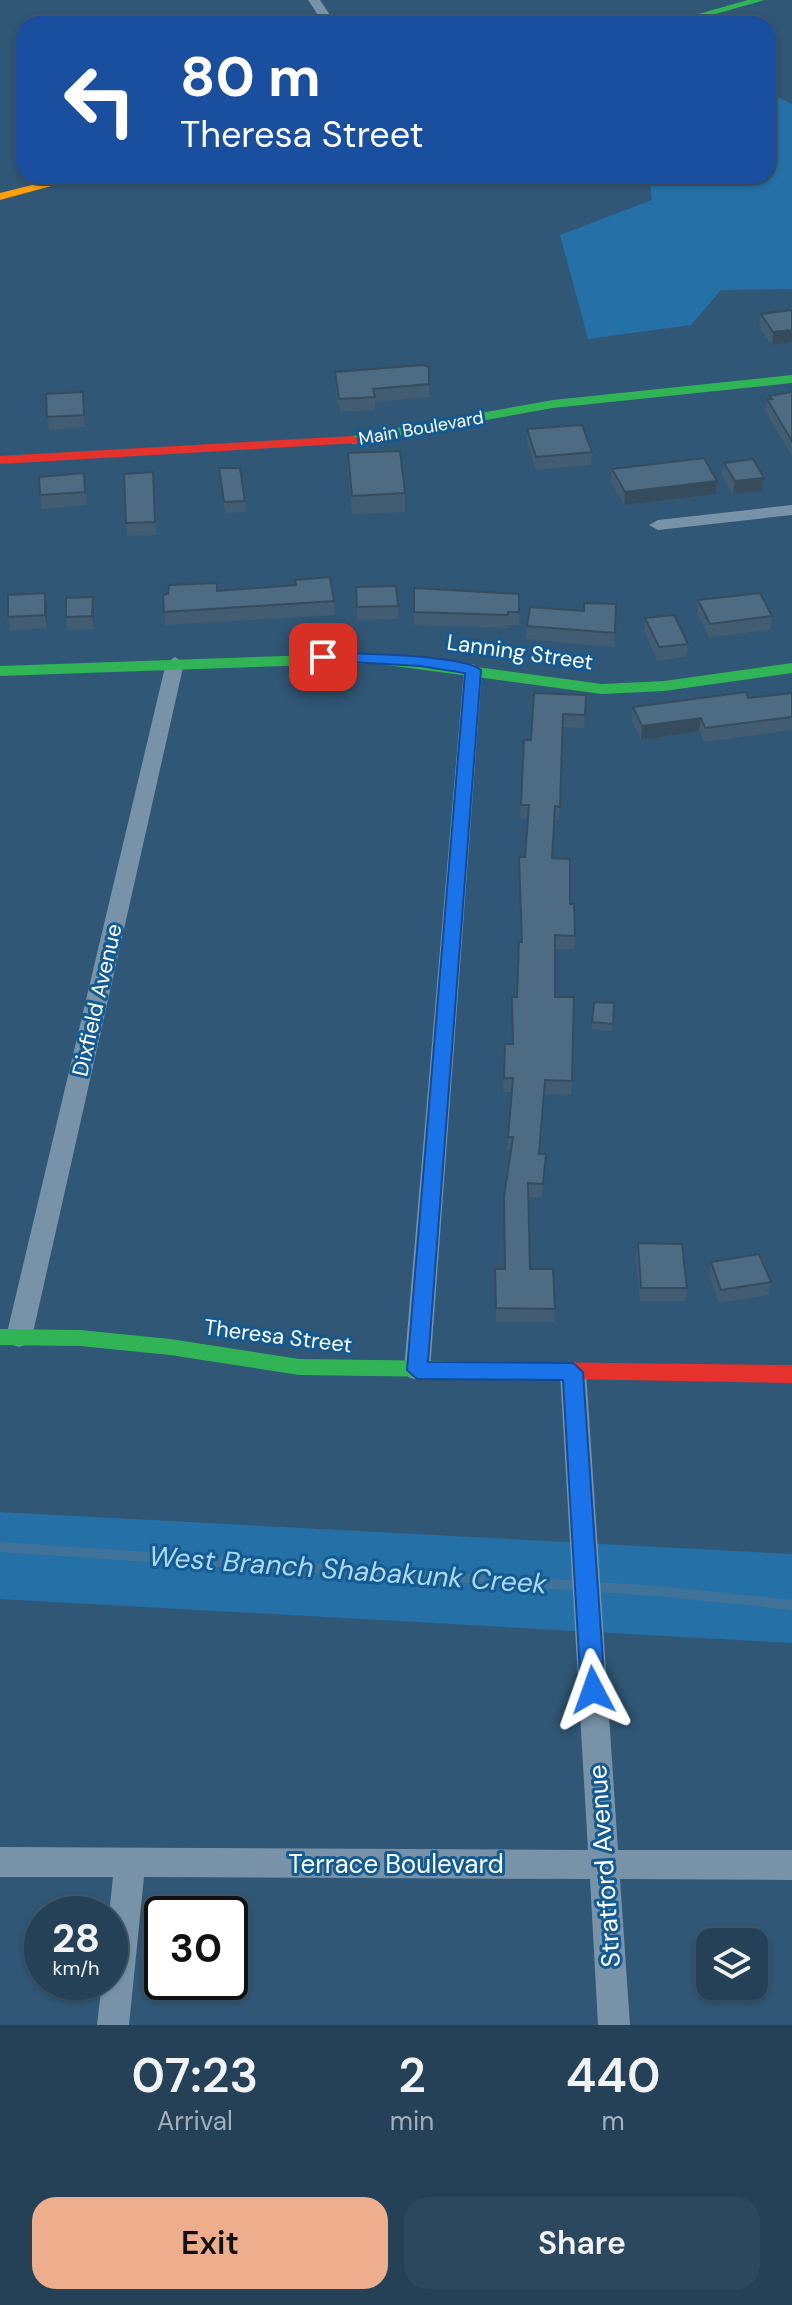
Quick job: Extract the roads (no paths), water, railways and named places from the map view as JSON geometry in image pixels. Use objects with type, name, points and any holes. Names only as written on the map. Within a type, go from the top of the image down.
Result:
[{"type":"street","points":[[699,16],[760,0]]},
{"type":"street","points":[[0,197],[51,184]]},
{"type":"street","name":"Main Boulevard","points":[[0,460],[372,439],[553,404],[792,379]]},
{"type":"street","points":[[658,525],[792,510]]},
{"type":"street","name":"Lanning Street","points":[[0,671],[372,658],[602,689],[664,686],[792,668]]},
{"type":"street","name":"Dixfield Avenue","points":[[9,1337],[175,663]]},
{"type":"street","points":[[417,1370],[473,670]]},
{"type":"street","name":"Theresa Street","points":[[9,1337],[80,1338],[170,1347],[299,1367],[792,1374]]},
{"type":"street","name":"Stratford Avenue","points":[[573,1372],[614,2025]]},
{"type":"street","name":"Terrace Boulevard","points":[[0,1862],[792,1865]]},
{"type":"street","points":[[113,2025],[130,1863]]},
{"type":"waterway","name":"West Branch Shabakunk Creek","points":[[0,1547],[657,1591],[792,1605]]}]
